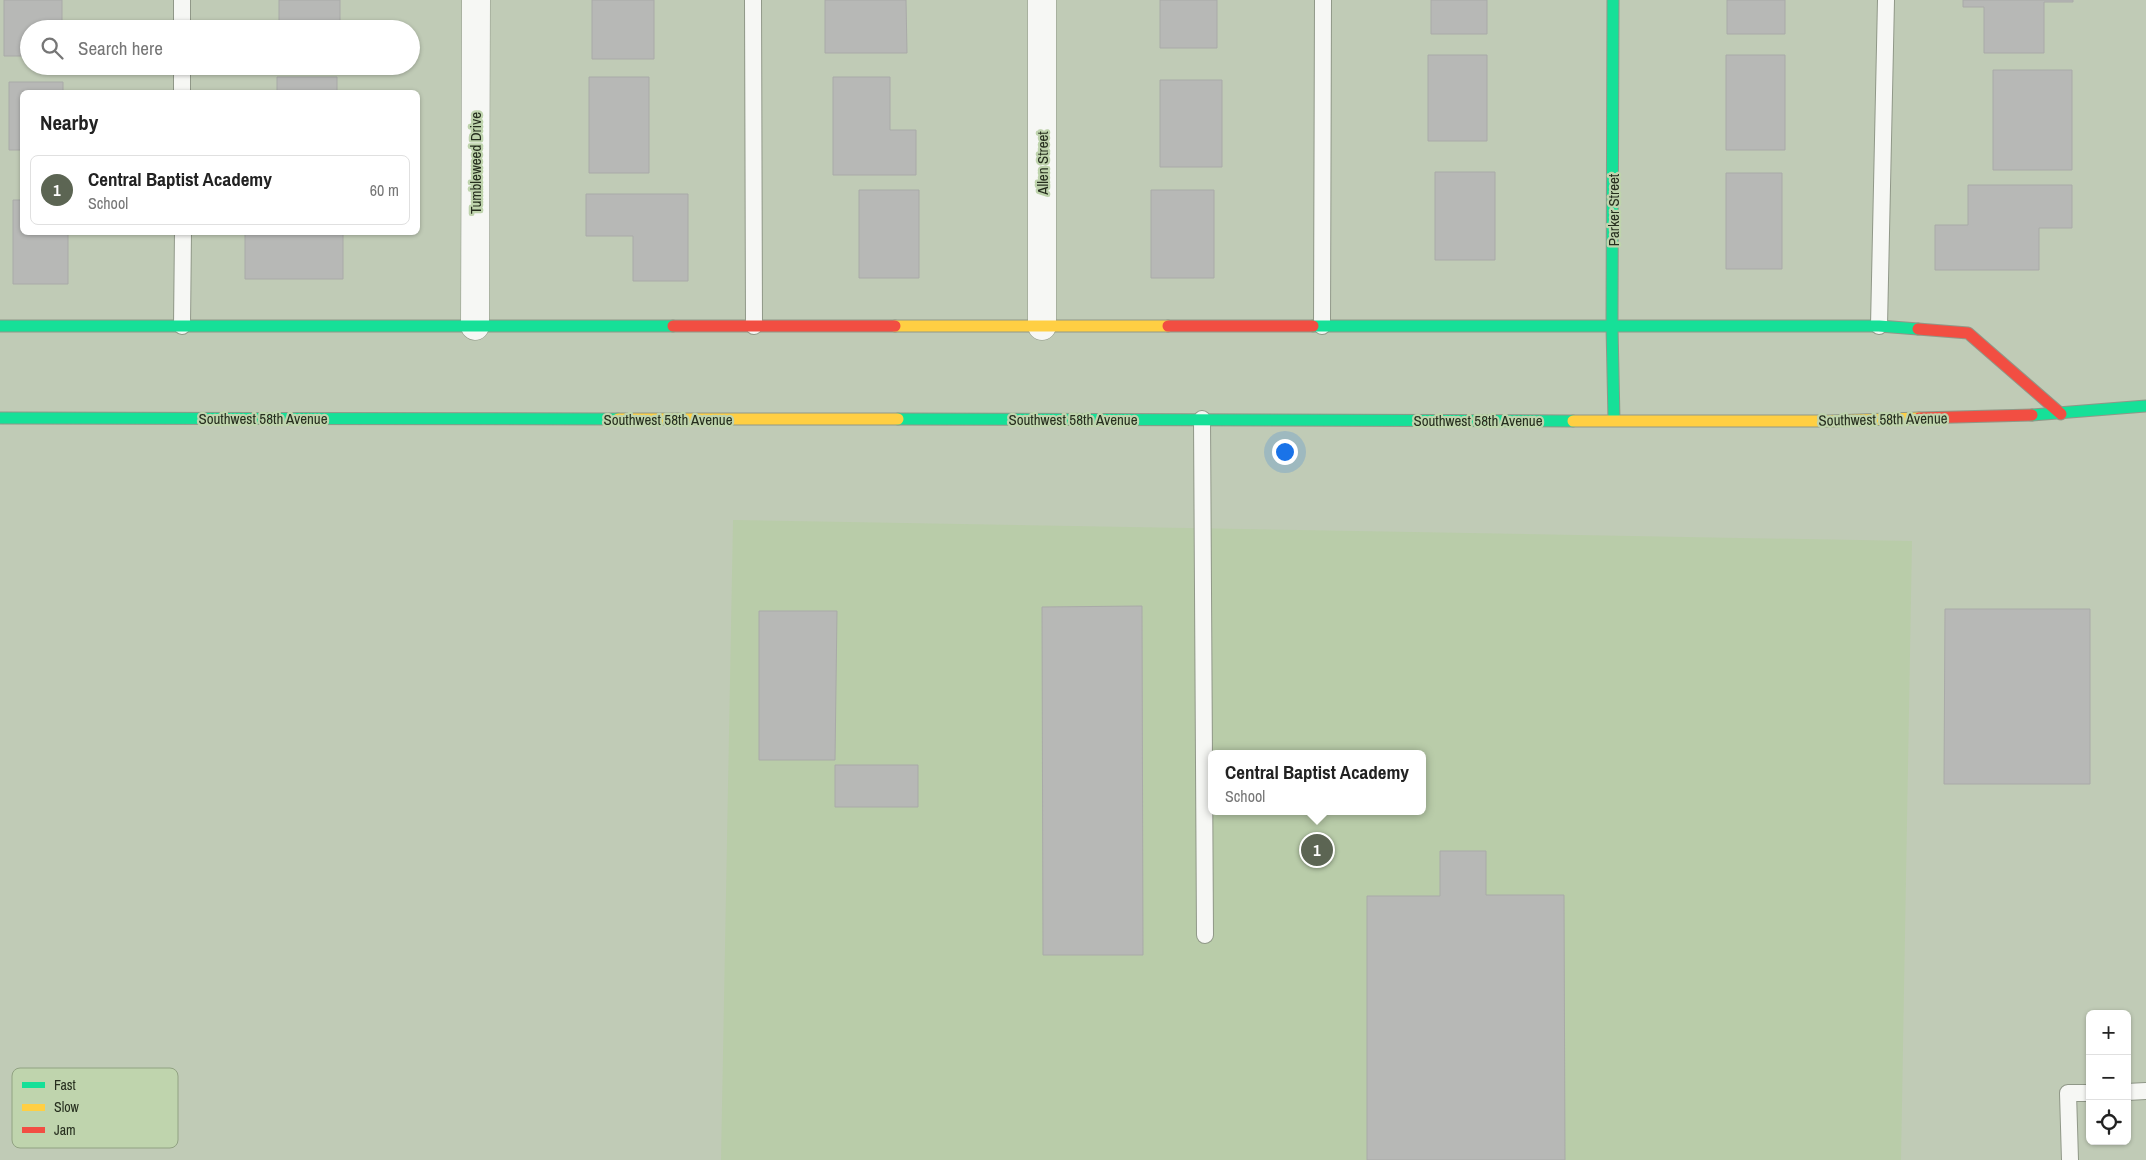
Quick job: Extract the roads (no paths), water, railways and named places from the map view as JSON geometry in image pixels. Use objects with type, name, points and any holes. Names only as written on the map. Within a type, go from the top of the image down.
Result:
[{"type":"main road","name":"Parker Street","points":[[1613,0],[1612,326],[1614,420]]},
{"type":"main road","points":[[0,326],[1879,326],[1968,333],[2060,414]]},
{"type":"main road","name":"Southwest 58th Avenue","points":[[0,418],[1830,421],[2060,414],[2146,406]]},
{"type":"street","name":"Tumbleweed Drive","points":[[475,326],[476,0]]},
{"type":"street","name":"Allen Street","points":[[1042,0],[1042,326]]},
{"type":"lane","points":[[182,0],[182,20]]},
{"type":"lane","points":[[753,0],[754,326]]},
{"type":"lane","points":[[1322,0],[1322,326]]},
{"type":"lane","points":[[1879,326],[1886,0]]},
{"type":"lane","points":[[182,75],[182,90]]},
{"type":"lane","points":[[182,326],[183,235]]},
{"type":"lane","points":[[1202,419],[1205,935]]},
{"type":"lane","points":[[2131,1092],[2146,1091]]},
{"type":"lane","points":[[2070,1160],[2068,1093],[2086,1093]]},
{"type":"place","name":"Central Baptist Academy","points":[[1317,850]]}]
